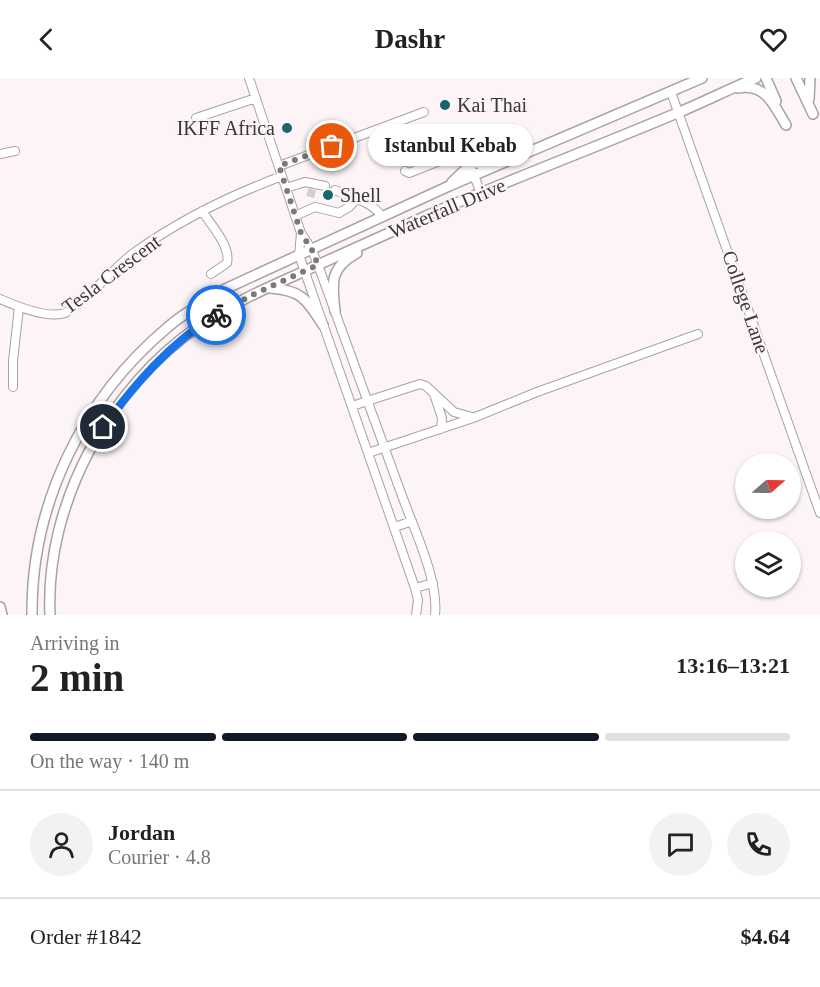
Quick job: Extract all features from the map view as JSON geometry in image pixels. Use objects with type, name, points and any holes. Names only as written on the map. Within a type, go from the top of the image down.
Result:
[{"type":"main road","name":"Waterfall Drive","points":[[32,615],[36,556],[50,496],[75,440],[114,381],[168,327],[194,307],[225,289],[449,186],[702,78]]},
{"type":"main road","name":"Waterfall Drive","points":[[50,615],[53,560],[59,528],[71,489],[103,427],[139,381],[183,339],[229,307],[267,288],[481,192],[679,112],[756,78]]},
{"type":"main road","points":[[723,91],[749,87],[764,92],[770,97],[786,125],[766,78]]},
{"type":"main road","points":[[796,78],[813,114],[809,98],[810,78]]},
{"type":"main road","points":[[449,186],[468,162],[486,165],[501,164]]},
{"type":"main road","points":[[335,312],[333,283],[337,269],[374,240]]},
{"type":"main road","points":[[267,288],[284,289],[299,294],[310,304],[323,326]]},
{"type":"main road","points":[[0,607],[2,615]]},
{"type":"street","points":[[249,78],[301,233],[318,265],[412,521],[433,583],[435,615]]},
{"type":"street","name":"College Lane","points":[[671,92],[820,513]]},
{"type":"street","points":[[196,118],[256,98]]},
{"type":"street","points":[[279,166],[424,112]]},
{"type":"street","points":[[0,154],[15,151]]},
{"type":"street","points":[[405,171],[409,173],[456,156],[463,156],[481,192]]},
{"type":"street","name":"Tesla Crescent","points":[[0,299],[19,307],[54,315],[65,313],[135,252],[202,211],[245,190],[282,176]]},
{"type":"street","points":[[286,188],[305,183],[325,186]]},
{"type":"street","points":[[335,190],[378,210],[382,217]]},
{"type":"street","points":[[295,216],[309,205],[339,213],[357,199]]},
{"type":"street","points":[[202,211],[224,245],[228,258],[227,263],[211,274]]},
{"type":"street","points":[[301,233],[299,255],[415,588],[418,600],[416,615]]},
{"type":"street","points":[[13,387],[13,361],[19,307]]},
{"type":"street","points":[[368,453],[473,418],[537,392],[698,334]]},
{"type":"street","points":[[341,373],[356,368]]},
{"type":"street","points":[[352,406],[420,384],[454,412],[473,418]]},
{"type":"street","points":[[433,393],[442,418],[441,429]]},
{"type":"street","points":[[395,527],[412,521]]},
{"type":"street","points":[[415,588],[433,583]]},
{"type":"tunnel","points":[[310,197],[313,187]]},
{"type":"way so far","points":[[216,315],[252,295],[318,265],[301,233],[279,166],[332,146]]},
{"type":"place","name":"Kai Thai","points":[[445,105]]},
{"type":"place","name":"IKFF Africa","points":[[287,128]]},
{"type":"place","name":"Istanbul Kebab","points":[[332,146]]},
{"type":"place","name":"Shell","points":[[328,195]]},
{"type":"route","points":[[103,427],[157,362],[197,327],[216,315]]}]
